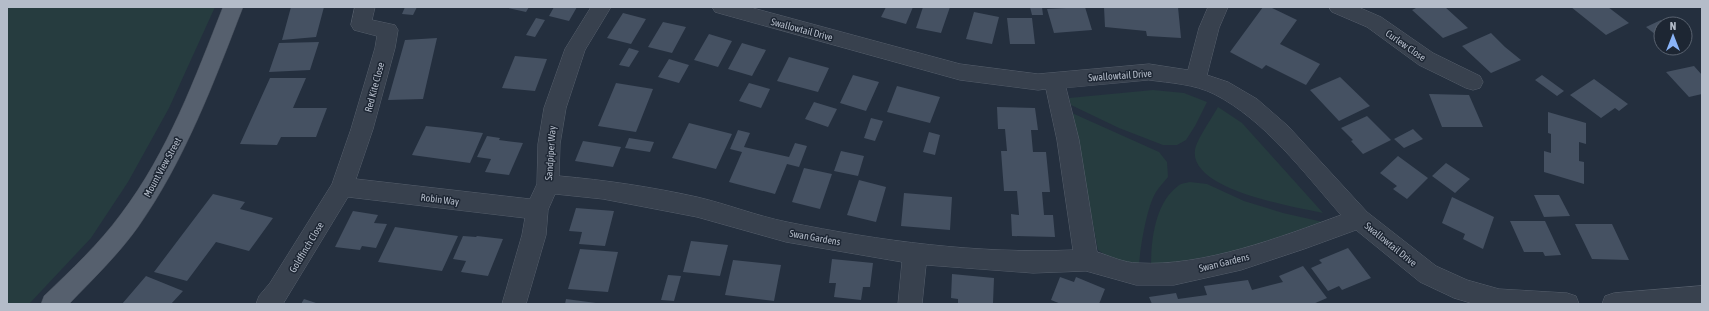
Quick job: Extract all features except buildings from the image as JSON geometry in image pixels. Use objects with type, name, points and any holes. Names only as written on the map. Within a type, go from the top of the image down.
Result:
[{"type":"main road","name":"Mount View Street","points":[[53,304],[111,243],[139,208],[160,174],[192,109],[233,7]]},
{"type":"street","name":"Red Kite Close","points":[[342,187],[362,129],[385,48],[388,30],[361,25],[365,7]]},
{"type":"street","name":"Sandpiper Way","points":[[514,304],[534,235],[537,210],[548,184],[549,144],[555,108],[575,50],[601,7]]},
{"type":"street","name":"Swallowtail Drive","points":[[722,7],[960,72],[1038,82],[1149,72],[1196,79],[1221,88],[1250,105],[1280,132],[1359,219],[1428,274],[1463,290],[1499,300],[1567,304]]},
{"type":"street","points":[[1196,79],[1209,28],[1218,7]]},
{"type":"street","name":"Curlew Close","points":[[1339,7],[1374,22],[1426,59],[1473,82]]},
{"type":"street","points":[[1054,80],[1068,140],[1086,260]]},
{"type":"street","name":"Swan Gardens","points":[[548,184],[602,189],[697,207],[786,232],[915,254],[1033,262],[1086,260],[1136,274],[1174,274],[1241,259],[1304,239],[1359,219]]},
{"type":"street","name":"Robin Way","points":[[342,187],[537,210]]},
{"type":"street","name":"Goldfinch Close","points":[[268,304],[279,292],[342,187]]},
{"type":"street","points":[[910,304],[915,254]]},
{"type":"street","points":[[1614,304],[1702,297]]},
{"type":"green space","points":[[7,7],[215,7],[169,108],[128,182],[91,238],[29,304],[7,304]]},
{"type":"green space","points":[[1153,90],[1184,93],[1207,102],[1186,140],[1177,145],[1163,145],[1119,128],[1071,105],[1069,98]]},
{"type":"green space","points":[[1218,107],[1242,123],[1323,213],[1269,201],[1246,194],[1225,186],[1209,176],[1198,164],[1195,150],[1201,135]]},
{"type":"green space","points":[[1072,113],[1159,152],[1167,162],[1168,177],[1156,192],[1147,217],[1142,238],[1139,266],[1116,262],[1098,250]]},
{"type":"green space","points":[[1190,182],[1207,184],[1244,201],[1283,213],[1323,222],[1238,251],[1151,267],[1153,234],[1159,212],[1170,193],[1179,185]]}]
